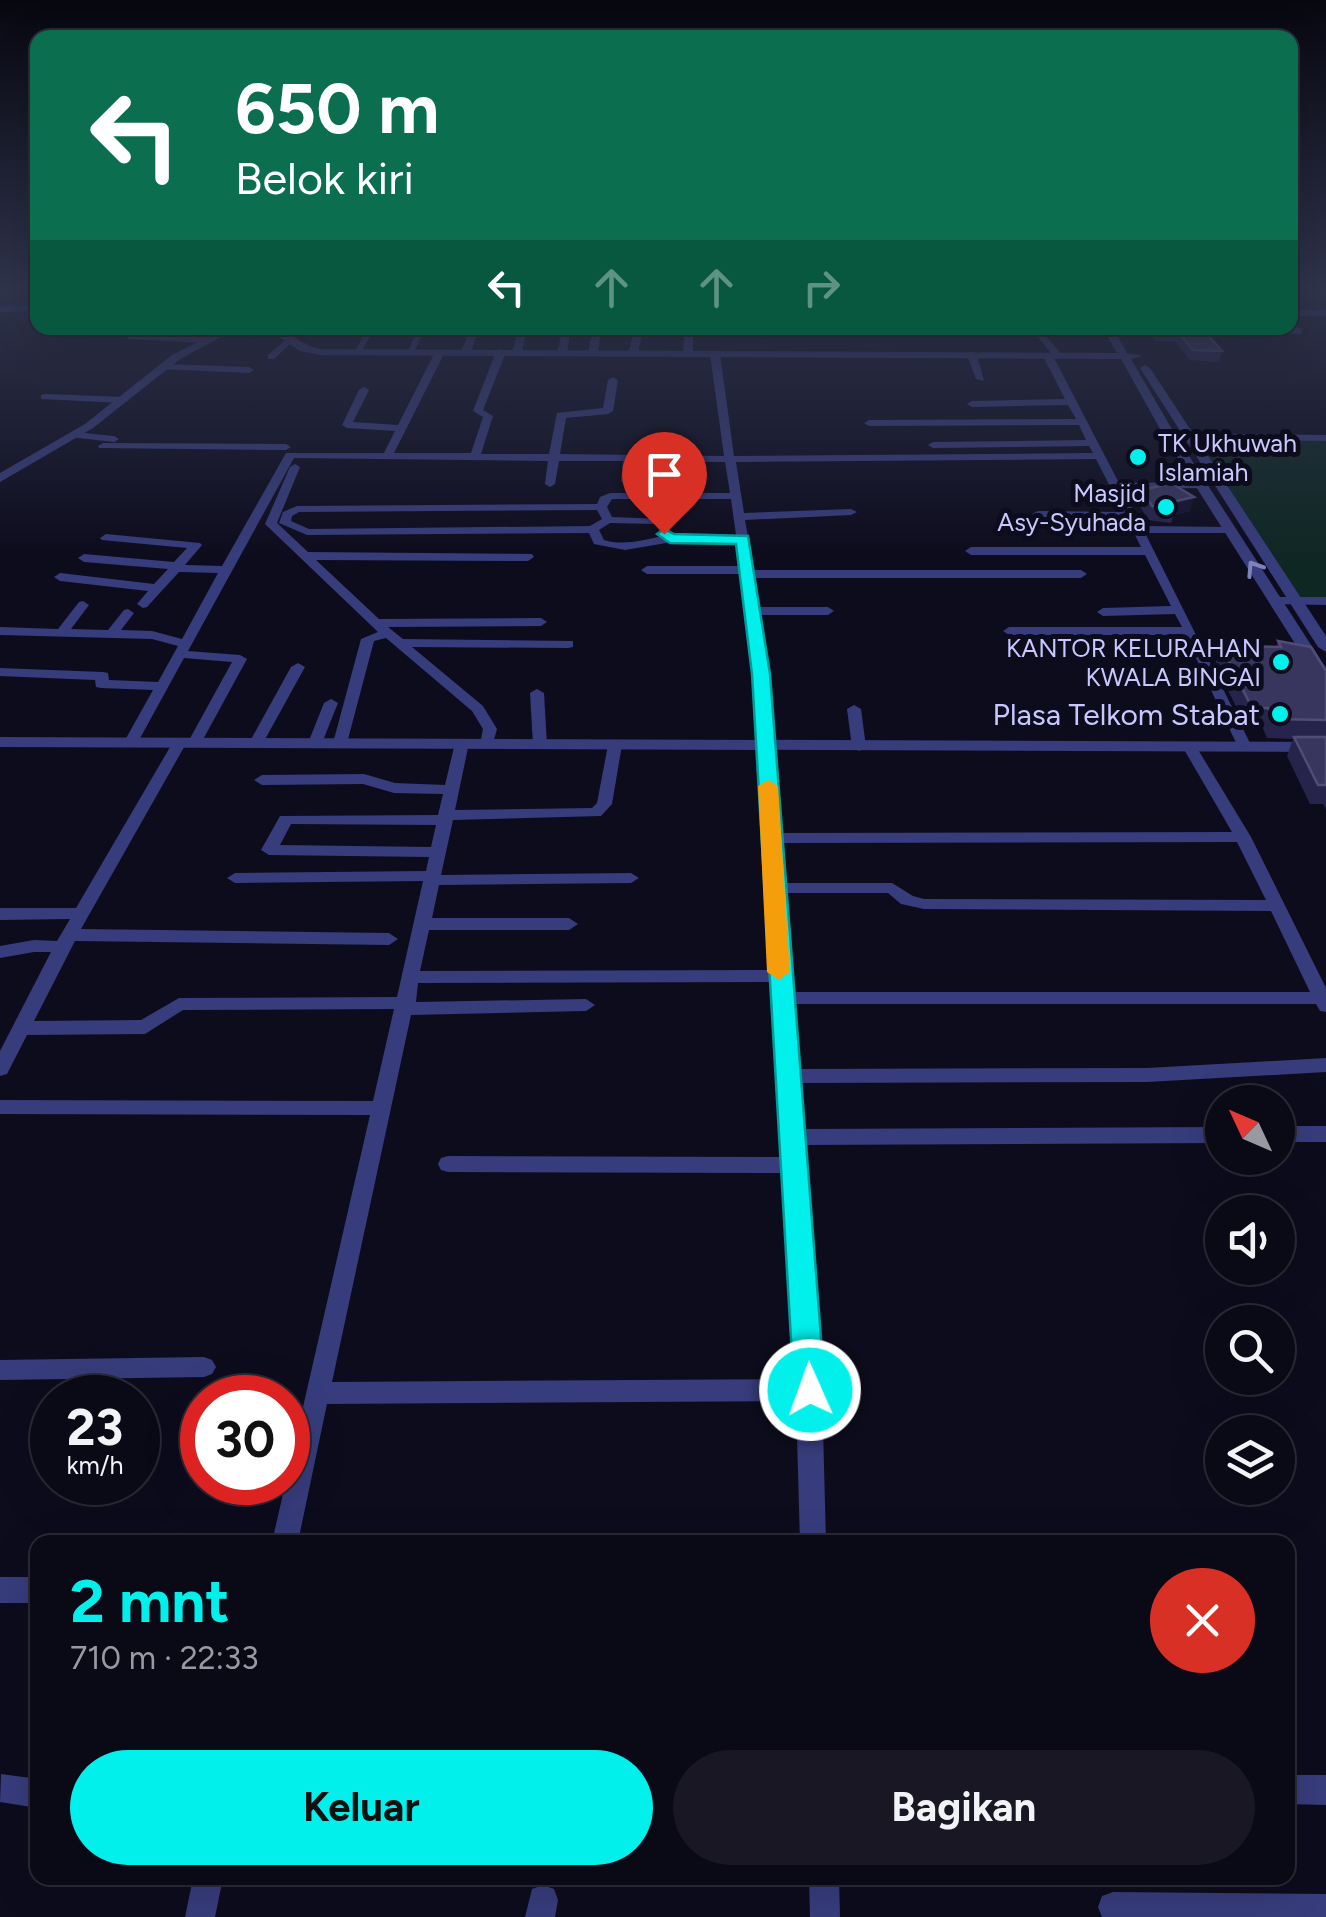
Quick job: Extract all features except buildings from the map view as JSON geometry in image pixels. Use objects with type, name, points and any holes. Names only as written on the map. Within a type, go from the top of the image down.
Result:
[{"type":"street","points":[[0,478],[74,435],[150,378]]},
{"type":"street","points":[[388,454],[426,378]]},
{"type":"street","points":[[475,456],[488,416],[478,411],[491,378]]},
{"type":"street","points":[[718,378],[726,459],[749,572],[766,747],[810,1390],[813,1535]]},
{"type":"street","points":[[1062,378],[1245,747]]},
{"type":"street","points":[[1142,378],[1170,436],[1326,680]]},
{"type":"street","points":[[1146,378],[1326,647]]},
{"type":"street","points":[[550,484],[562,413],[609,410],[614,380]]},
{"type":"street","points":[[364,390],[347,425],[400,428]]},
{"type":"street","points":[[44,398],[124,400]]},
{"type":"street","points":[[972,404],[1071,402]]},
{"type":"street","points":[[869,423],[1081,422]]},
{"type":"street","points":[[74,435],[109,443],[475,456],[726,459],[1096,450]]},
{"type":"street","points":[[1170,436],[1326,438]]},
{"type":"street","points":[[109,443],[240,437]]},
{"type":"street","points":[[349,454],[353,437]]},
{"type":"street","points":[[843,446],[1096,450]]},
{"type":"street","points":[[295,452],[270,520],[384,633],[487,719],[488,744]]},
{"type":"street","points":[[131,742],[288,456],[295,452]]},
{"type":"street","points":[[626,481],[629,458]]},
{"type":"street","points":[[1115,486],[1202,486]]},
{"type":"street","points":[[608,520],[601,507],[604,498],[610,496],[735,496]]},
{"type":"street","points":[[601,507],[297,510],[288,514],[285,523],[307,532],[592,529],[608,520],[659,521],[670,538]]},
{"type":"street","points":[[740,517],[851,512]]},
{"type":"street","points":[[1038,514],[1130,516]]},
{"type":"street","points":[[592,529],[598,542],[606,546],[645,546],[670,538],[743,540]]},
{"type":"street","points":[[1138,530],[1230,530]]},
{"type":"street","points":[[106,538],[196,545],[144,604]]},
{"type":"street","points":[[971,551],[1149,551]]},
{"type":"street","points":[[303,556],[528,557]]},
{"type":"street","points":[[84,558],[227,570]]},
{"type":"street","points":[[647,570],[1080,574]]},
{"type":"street","points":[[60,577],[158,588]]},
{"type":"street","points":[[1276,601],[1326,601]]},
{"type":"street","points":[[61,633],[83,605]]},
{"type":"street","points":[[1103,612],[1179,610]]},
{"type":"street","points":[[752,611],[828,611]]},
{"type":"street","points":[[112,634],[128,613]]},
{"type":"street","points":[[4,631],[23,614]]},
{"type":"street","points":[[340,744],[368,640],[384,633],[541,622]]},
{"type":"street","points":[[0,1067],[66,941],[240,659],[182,649],[152,635],[4,631]]},
{"type":"street","points":[[1009,631],[1190,631]]},
{"type":"street","points":[[384,633],[568,644]]},
{"type":"street","points":[[256,743],[298,666]]},
{"type":"street","points":[[0,672],[102,676],[101,684],[161,686]]},
{"type":"street","points":[[538,693],[540,745]]},
{"type":"street","points":[[316,743],[331,703]]},
{"type":"street","points":[[854,709],[860,747]]},
{"type":"street","points":[[0,742],[1326,748]]},
{"type":"street","points":[[287,1535],[382,1108],[423,976],[439,879],[439,852],[462,744]]},
{"type":"street","points":[[439,852],[269,850],[286,819],[596,814],[604,804],[615,745]]},
{"type":"street","points":[[781,998],[1324,1002],[1243,837],[1188,746]]},
{"type":"street","points":[[262,780],[364,779],[394,788],[452,790]]},
{"type":"street","points":[[771,838],[1243,837]]},
{"type":"street","points":[[235,878],[631,878]]},
{"type":"street","points":[[774,888],[892,888],[907,900],[924,904],[1277,906]]},
{"type":"street","points":[[0,914],[82,914]]},
{"type":"street","points":[[432,924],[569,924]]},
{"type":"street","points":[[0,952],[66,941],[388,939]]},
{"type":"street","points":[[423,976],[779,976]]},
{"type":"street","points":[[19,1028],[145,1026],[179,1004],[586,1005]]},
{"type":"street","points":[[789,1076],[1147,1074],[1326,1065]]},
{"type":"street","points":[[0,1107],[382,1108]]},
{"type":"street","points":[[1295,1134],[1326,1134]]},
{"type":"street","points":[[792,1138],[1205,1135]]},
{"type":"street","points":[[448,1164],[795,1165]]},
{"type":"street","points":[[0,1370],[204,1367]]},
{"type":"street","points":[[321,1393],[810,1390]]},
{"type":"street","points":[[0,1590],[30,1590]]},
{"type":"street","points":[[1,1788],[30,1793]]},
{"type":"street","points":[[1295,1790],[1326,1790]]},
{"type":"street","points":[[200,1917],[207,1885]]},
{"type":"street","points":[[824,1885],[825,1917]]},
{"type":"street","points":[[1113,1907],[1326,1909]]},
{"type":"green space","points":[[1189,438],[1326,440],[1326,600],[1296,599]]},
{"type":"slow traffic","points":[[768,786],[779,972]]},
{"type":"place","name":"TK Ukhuwah Islamiah","points":[[1138,457]]},
{"type":"place","name":"Masjid Asy-Syuhada","points":[[1166,507]]},
{"type":"place","name":"KANTOR KELURAHAN KWALA BINGAI","points":[[1281,662]]},
{"type":"place","name":"Plasa Telkom Stabat","points":[[1280,714]]},
{"type":"route","points":[[664,534],[670,538],[743,540],[761,674],[810,1390]]}]
